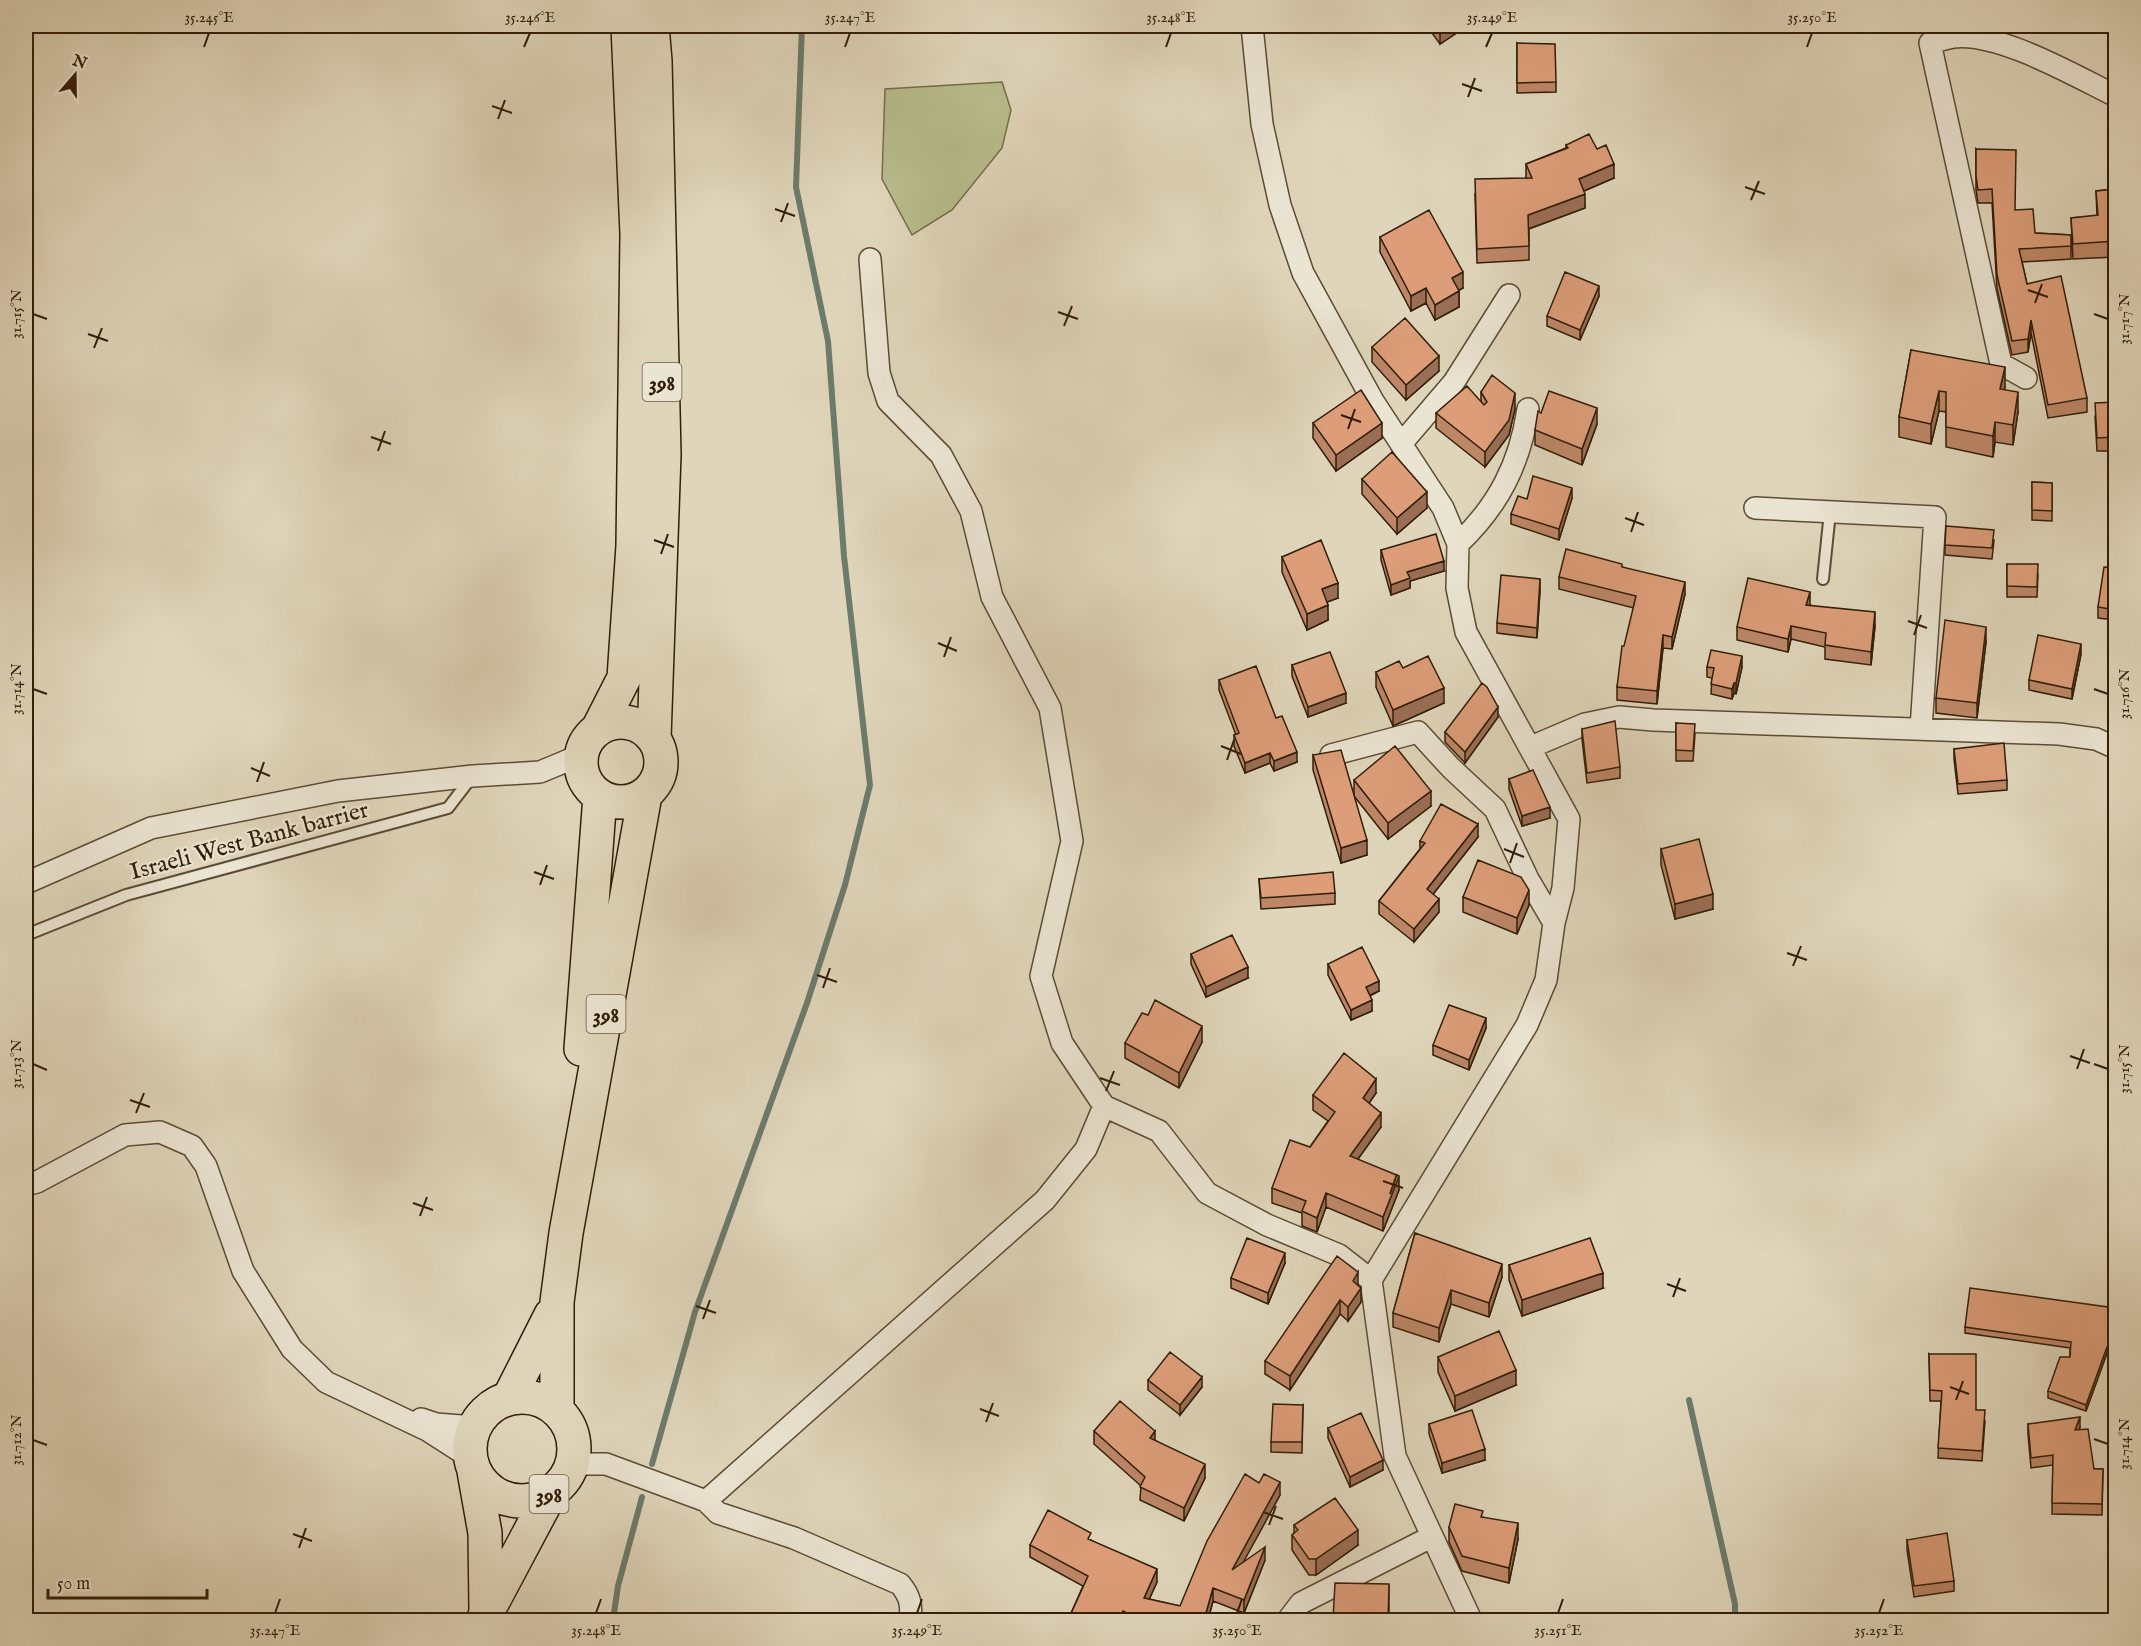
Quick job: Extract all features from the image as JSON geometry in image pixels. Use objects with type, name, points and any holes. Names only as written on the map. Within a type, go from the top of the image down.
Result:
[{"type":"main road","name":"398","points":[[589,742],[624,678],[633,546],[649,453],[628,26]]},
{"type":"main road","name":"398","points":[[472,1452],[484,1486],[498,1496],[516,1502],[533,1501],[550,1494],[561,1485],[572,1464],[573,1438],[567,1422],[557,1410],[557,1302],[566,1233],[645,795],[656,783],[661,769],[661,753],[654,738],[649,453],[655,62],[652,26]]},
{"type":"main road","points":[[645,795],[630,801],[614,801],[600,796],[588,785],[582,770],[589,742],[612,722],[628,722],[643,728],[654,738]]},
{"type":"main road","name":"398","points":[[566,1233],[600,796]]},
{"type":"main road","name":"398","points":[[485,1616],[484,1533],[472,1452],[488,1409],[509,1398],[538,1345],[557,1302]]},
{"type":"main road","points":[[509,1398],[526,1396],[542,1401],[557,1410]]},
{"type":"main road","name":"398","points":[[485,1616],[550,1494]]},
{"type":"street","points":[[1252,26],[1262,124],[1280,205],[1303,273],[1373,402],[1443,508],[1458,544],[1457,588],[1466,632],[1569,819],[1563,888],[1554,923],[1546,980],[1527,1025],[1371,1280],[1395,1456],[1471,1620]]},
{"type":"street","points":[[2026,378],[2001,364],[1930,43],[1954,36],[1987,40],[2041,59],[2115,96]]},
{"type":"street","points":[[870,259],[879,373],[888,401],[941,455],[971,511],[993,597],[1050,708],[1072,841],[1041,976],[1062,1043],[1104,1106],[1159,1131],[1207,1193],[1267,1225],[1339,1255],[1371,1280]]},
{"type":"street","points":[[1401,444],[1454,382],[1509,295]]},
{"type":"street","points":[[1458,544],[1479,524],[1513,472],[1525,432],[1528,409]]},
{"type":"street","points":[[1755,508],[1935,517],[1921,729]]},
{"type":"street","points":[[1531,747],[1585,724],[1619,717],[2080,735],[2115,748]]},
{"type":"street","points":[[1331,755],[1418,732],[1451,768],[1494,809],[1528,879],[1554,923]]},
{"type":"street","points":[[26,883],[150,828],[338,791],[473,776],[540,772],[589,742]]},
{"type":"street","points":[[706,1501],[1045,1200],[1086,1149],[1104,1106]]},
{"type":"street","points":[[26,1185],[37,1182],[125,1135],[160,1132],[192,1146],[206,1166],[243,1271],[292,1349],[326,1382],[472,1452]]},
{"type":"street","points":[[292,1349],[343,1383],[382,1404],[436,1424],[472,1452]]},
{"type":"street","points":[[572,1464],[606,1464],[706,1501],[718,1513],[794,1538],[900,1584],[908,1594],[912,1608],[910,1620]]},
{"type":"street","points":[[1288,1620],[1301,1603],[1431,1537]]},
{"type":"lane","points":[[1823,579],[1830,512]]},
{"type":"lane","name":"Israeli West Bank barrier","points":[[26,935],[126,894],[448,808],[473,776]]},
{"type":"green space","points":[[1002,82],[1011,110],[1002,148],[952,210],[912,235],[882,179],[885,89]]},
{"type":"building","points":[[1434,26],[1452,26],[1440,34]]},
{"type":"building","points":[[1517,43],[1555,44],[1556,82],[1517,83]]},
{"type":"building","points":[[1589,134],[1597,149],[1606,145],[1614,164],[1579,179],[1585,194],[1528,215],[1529,246],[1477,249],[1475,179],[1532,178],[1526,164],[1568,148],[1566,145]]},
{"type":"building","points":[[1976,149],[2016,150],[2015,210],[2033,209],[2035,233],[2071,235],[2071,246],[2019,249],[2027,284],[2061,276],[2087,398],[2048,405],[2031,320],[2028,339],[2012,341],[1997,275],[1992,189],[1978,190]]},
{"type":"building","points":[[2115,189],[2115,241],[2073,244],[2071,218],[2098,215],[2096,191]]},
{"type":"building","points":[[1429,210],[1463,272],[1452,278],[1459,291],[1435,305],[1426,288],[1411,296],[1380,237]]},
{"type":"building","points":[[1565,272],[1599,286],[1580,330],[1547,316]]},
{"type":"building","points":[[1405,318],[1439,356],[1406,385],[1372,347]]},
{"type":"building","points":[[1911,350],[2005,367],[2000,389],[2018,392],[2013,425],[1995,422],[1993,436],[1946,427],[1946,392],[1939,391],[1931,424],[1899,417]]},
{"type":"building","points":[[1492,375],[1515,393],[1509,420],[1485,452],[1436,413],[1467,386],[1484,405],[1487,402],[1481,392]]},
{"type":"building","points":[[1361,390],[1382,423],[1336,455],[1313,423]]},
{"type":"building","points":[[1549,391],[1597,408],[1582,449],[1535,430],[1538,411],[1541,413]]},
{"type":"building","points":[[2115,402],[2115,437],[2097,438],[2095,403]]},
{"type":"building","points":[[1392,452],[1427,492],[1397,518],[1362,479]]},
{"type":"building","points":[[1533,476],[1572,488],[1559,529],[1511,514],[1518,496],[1527,499]]},
{"type":"building","points":[[2032,482],[2052,483],[2052,511],[2032,510]]},
{"type":"building","points":[[1946,526],[1994,530],[1992,548],[1945,545]]},
{"type":"building","points":[[1436,534],[1444,561],[1407,572],[1410,578],[1391,585],[1381,550]]},
{"type":"building","points":[[1321,540],[1338,583],[1322,589],[1328,605],[1307,614],[1282,557]]},
{"type":"building","points":[[1566,549],[1622,564],[1622,567],[1685,582],[1672,637],[1663,635],[1657,691],[1617,687],[1622,646],[1624,646],[1636,596],[1559,577]]},
{"type":"building","points":[[2007,564],[2038,564],[2037,587],[2007,586]]},
{"type":"building","points":[[2104,567],[2115,568],[2115,610],[2098,607]]},
{"type":"building","points":[[1501,575],[1540,579],[1537,628],[1497,623]]},
{"type":"building","points":[[1748,578],[1810,592],[1806,605],[1875,612],[1871,652],[1825,645],[1826,633],[1791,626],[1788,639],[1737,627]]},
{"type":"building","points":[[1945,620],[1986,627],[1977,703],[1936,698]]},
{"type":"building","points":[[2038,635],[2081,644],[2072,689],[2029,680]]},
{"type":"building","points":[[1711,650],[1742,656],[1736,683],[1732,689],[1711,684],[1714,668],[1707,667]]},
{"type":"building","points":[[1330,652],[1346,693],[1308,707],[1292,665]]},
{"type":"building","points":[[1428,656],[1444,688],[1393,710],[1376,672],[1399,661],[1403,668]]},
{"type":"building","points":[[1256,666],[1276,718],[1282,716],[1297,752],[1274,761],[1270,753],[1245,763],[1234,735],[1239,733],[1219,680]]},
{"type":"building","points":[[1482,683],[1487,687],[1498,707],[1465,752],[1445,732]]},
{"type":"building","points":[[1615,721],[1620,767],[1587,773],[1582,729]]},
{"type":"building","points":[[1676,723],[1695,724],[1693,751],[1676,750]]},
{"type":"building","points":[[2004,743],[2007,780],[1958,784],[1954,749]]},
{"type":"building","points":[[1395,746],[1431,791],[1388,823],[1354,780]]},
{"type":"building","points":[[1341,750],[1367,840],[1341,848],[1313,755]]},
{"type":"building","points":[[1533,770],[1550,807],[1522,816],[1509,779]]},
{"type":"building","points":[[1441,804],[1478,824],[1427,889],[1439,899],[1414,929],[1379,901],[1425,843],[1420,841]]},
{"type":"building","points":[[1699,839],[1713,894],[1675,904],[1661,849]]},
{"type":"building","points":[[1478,860],[1521,877],[1529,890],[1517,918],[1463,897]]},
{"type":"building","points":[[1333,872],[1335,893],[1261,898],[1259,879]]},
{"type":"building","points":[[1232,935],[1248,967],[1206,987],[1191,954]]},
{"type":"building","points":[[1362,947],[1379,981],[1366,987],[1372,1000],[1351,1010],[1328,964]]},
{"type":"building","points":[[1155,1000],[1202,1026],[1179,1073],[1125,1043],[1142,1013],[1148,1015]]},
{"type":"building","points":[[1449,1005],[1486,1018],[1469,1060],[1433,1045]]},
{"type":"building","points":[[1344,1053],[1376,1079],[1363,1098],[1381,1113],[1350,1156],[1399,1176],[1383,1217],[1326,1193],[1317,1218],[1302,1211],[1306,1201],[1272,1188],[1290,1140],[1310,1147],[1335,1112],[1313,1095]]},
{"type":"building","points":[[1415,1233],[1502,1264],[1489,1303],[1451,1290],[1439,1328],[1393,1313]]},
{"type":"building","points":[[1247,1238],[1285,1253],[1268,1293],[1231,1278]]},
{"type":"building","points":[[1590,1238],[1603,1273],[1522,1300],[1509,1265]]},
{"type":"building","points":[[1337,1256],[1358,1272],[1353,1281],[1361,1288],[1348,1307],[1340,1300],[1290,1376],[1265,1361]]},
{"type":"building","points":[[1970,1288],[2115,1308],[2111,1347],[2107,1347],[2086,1405],[2048,1391],[2060,1357],[2070,1357],[2071,1342],[1965,1327]]},
{"type":"building","points":[[1499,1331],[1516,1370],[1455,1396],[1438,1357]]},
{"type":"building","points":[[1170,1352],[1202,1377],[1180,1405],[1148,1380]]},
{"type":"building","points":[[1929,1354],[1976,1354],[1976,1410],[1985,1410],[1982,1451],[1938,1448],[1942,1391],[1930,1390]]},
{"type":"building","points":[[1120,1401],[1155,1431],[1150,1438],[1205,1464],[1184,1508],[1140,1487],[1145,1477],[1094,1431]]},
{"type":"building","points":[[1273,1404],[1303,1405],[1302,1442],[1271,1442]]},
{"type":"building","points":[[1472,1410],[1485,1449],[1442,1463],[1429,1424]]},
{"type":"building","points":[[1361,1413],[1383,1460],[1350,1477],[1328,1428]]},
{"type":"building","points":[[2080,1417],[2075,1430],[2088,1429],[2094,1469],[2103,1469],[2102,1504],[2052,1503],[2053,1455],[2031,1458],[2028,1424]]},
{"type":"building","points":[[1245,1474],[1259,1483],[1264,1474],[1280,1482],[1232,1570],[1265,1547],[1244,1600],[1213,1588],[1204,1620],[1141,1620],[1123,1611],[1118,1620],[1068,1620],[1088,1576],[1030,1545],[1048,1510],[1091,1533],[1088,1539],[1157,1569],[1144,1598],[1180,1606],[1207,1541]]},
{"type":"building","points":[[1335,1498],[1358,1530],[1316,1559],[1309,1559],[1292,1535],[1298,1530],[1294,1525]]},
{"type":"building","points":[[1455,1504],[1483,1511],[1481,1517],[1518,1523],[1509,1568],[1462,1556],[1449,1527]]},
{"type":"building","points":[[1947,1533],[1954,1581],[1914,1586],[1907,1540]]},
{"type":"building","points":[[1335,1583],[1389,1584],[1388,1620],[1333,1620]]},
{"type":"waterway","points":[[652,1464],[695,1312],[807,1003],[845,885],[870,785],[844,556],[828,341],[796,187],[802,26]]},
{"type":"waterway","points":[[1689,1400],[1735,1604],[1735,1620]]},
{"type":"waterway","points":[[613,1620],[618,1586],[642,1497]]}]
